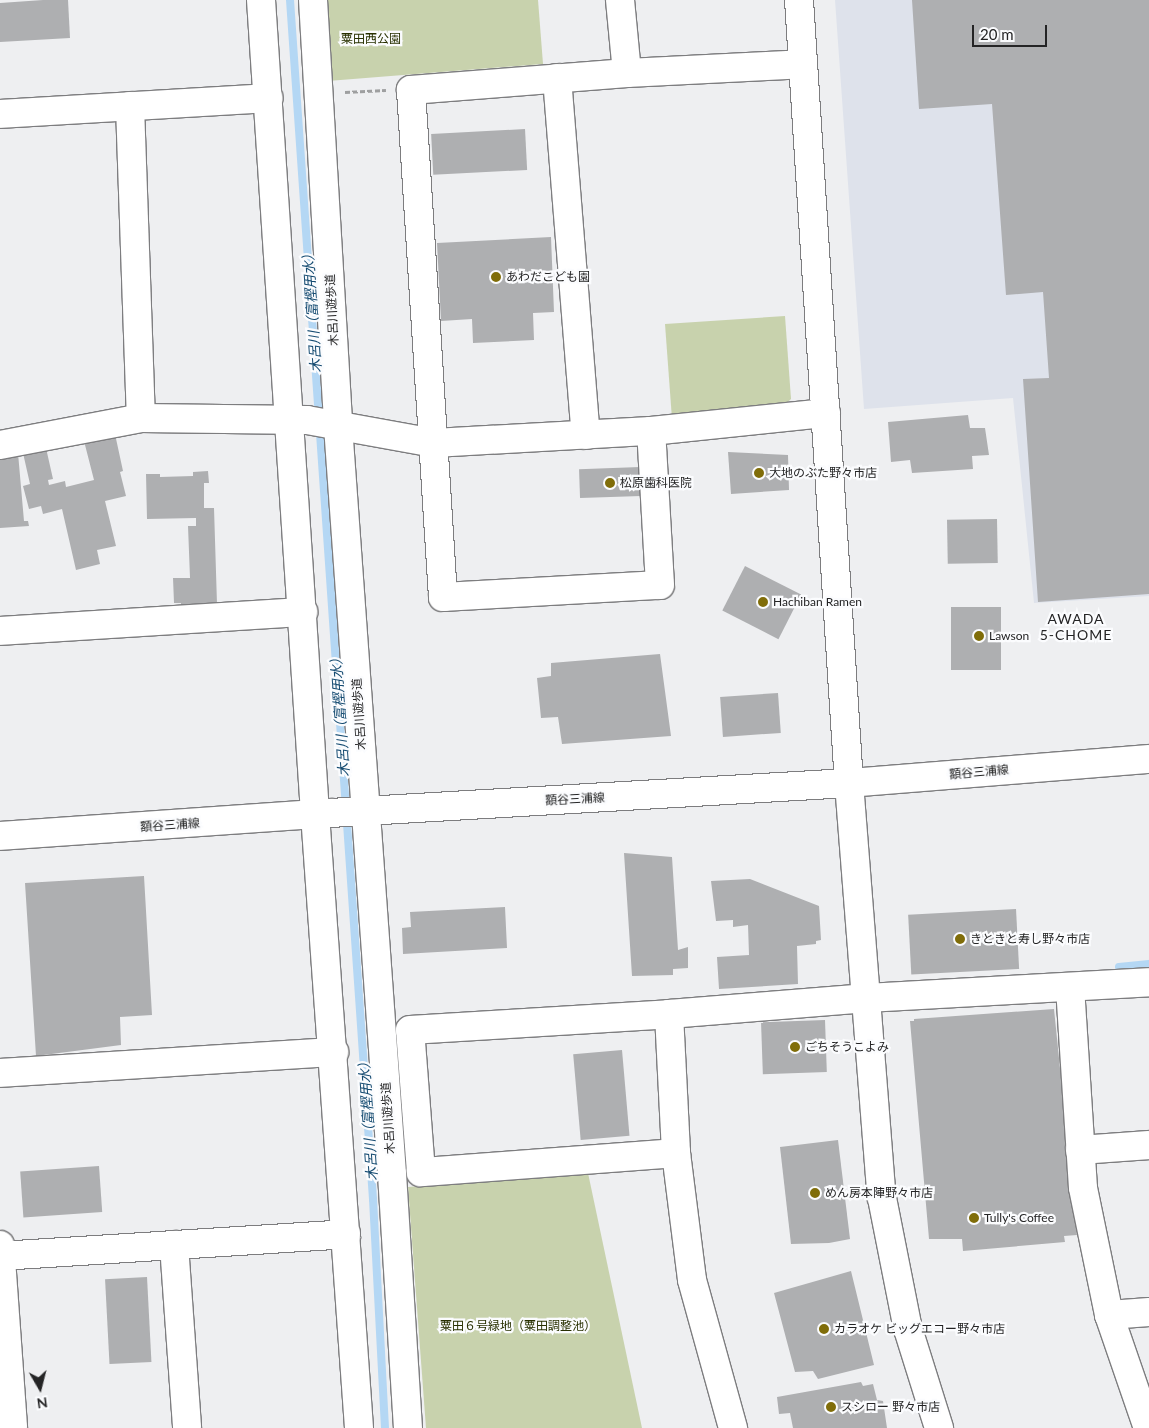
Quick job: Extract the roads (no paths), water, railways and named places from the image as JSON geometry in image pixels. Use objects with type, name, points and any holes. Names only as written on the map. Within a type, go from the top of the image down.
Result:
[{"type":"street","points":[[262,0],[269,98],[317,423],[303,612],[342,813],[334,1052],[359,1428]]},
{"type":"street","name":"木呂川遊歩道","points":[[313,0],[320,93],[317,423],[342,813],[408,1428]]},
{"type":"street","points":[[620,0],[627,73]]},
{"type":"street","points":[[799,0],[849,783],[882,1198],[908,1329],[939,1428]]},
{"type":"street","points":[[651,431],[660,585],[443,597],[412,90],[627,73],[802,64]]},
{"type":"street","points":[[557,78],[586,435]]},
{"type":"street","points":[[0,114],[269,98]]},
{"type":"street","points":[[130,106],[141,418]]},
{"type":"street","points":[[0,444],[141,418],[317,423],[434,443],[651,431],[826,413]]},
{"type":"street","points":[[0,631],[303,612]]},
{"type":"street","name":"額谷三浦線","points":[[0,836],[342,813],[849,783],[1149,759]]},
{"type":"street","points":[[676,1154],[421,1172],[410,1030],[669,1014],[867,998],[1149,982]]},
{"type":"street","points":[[1070,987],[1084,1188],[1109,1315],[1148,1428]]},
{"type":"street","points":[[669,1014],[676,1154],[692,1280],[733,1428]]},
{"type":"street","points":[[0,1073],[334,1052]]},
{"type":"street","points":[[1080,1150],[1149,1145]]},
{"type":"street","points":[[0,1256],[346,1234]]},
{"type":"street","points":[[0,1245],[13,1428]]},
{"type":"street","points":[[174,1245],[187,1428]]},
{"type":"street","points":[[1109,1315],[1149,1312]]},
{"type":"waterway","name":"木呂川（富樫用水）","points":[[290,0],[373,1199],[385,1428]]},
{"type":"waterway","points":[[1119,967],[1149,964]]},
{"type":"place","name":"あわだこども園","points":[[496,277]]},
{"type":"place","name":"大地のぶた野々市店","points":[[759,473]]},
{"type":"place","name":"松原歯科医院","points":[[610,483]]},
{"type":"place","name":"Hachiban Ramen","points":[[763,602]]},
{"type":"place","name":"Lawson","points":[[979,636]]},
{"type":"place","name":"きときと寿し野々市店","points":[[960,939]]},
{"type":"place","name":"ごちそうこよみ","points":[[795,1047]]},
{"type":"place","name":"めん房本陣野々市店","points":[[815,1193]]},
{"type":"place","name":"Tully's Coffee","points":[[974,1218]]},
{"type":"place","name":"カラオケ ビッグエコー野々市店","points":[[824,1329]]},
{"type":"place","name":"スシロー 野々市店","points":[[831,1407]]},
{"type":"district","name":"AWADA 5-CHOME","points":[[1076,628]]},
{"type":"park label","name":"粟田西公園","points":[[371,39]]},
{"type":"park label","name":"粟田６号緑地（粟田調整池）","points":[[518,1326]]}]
